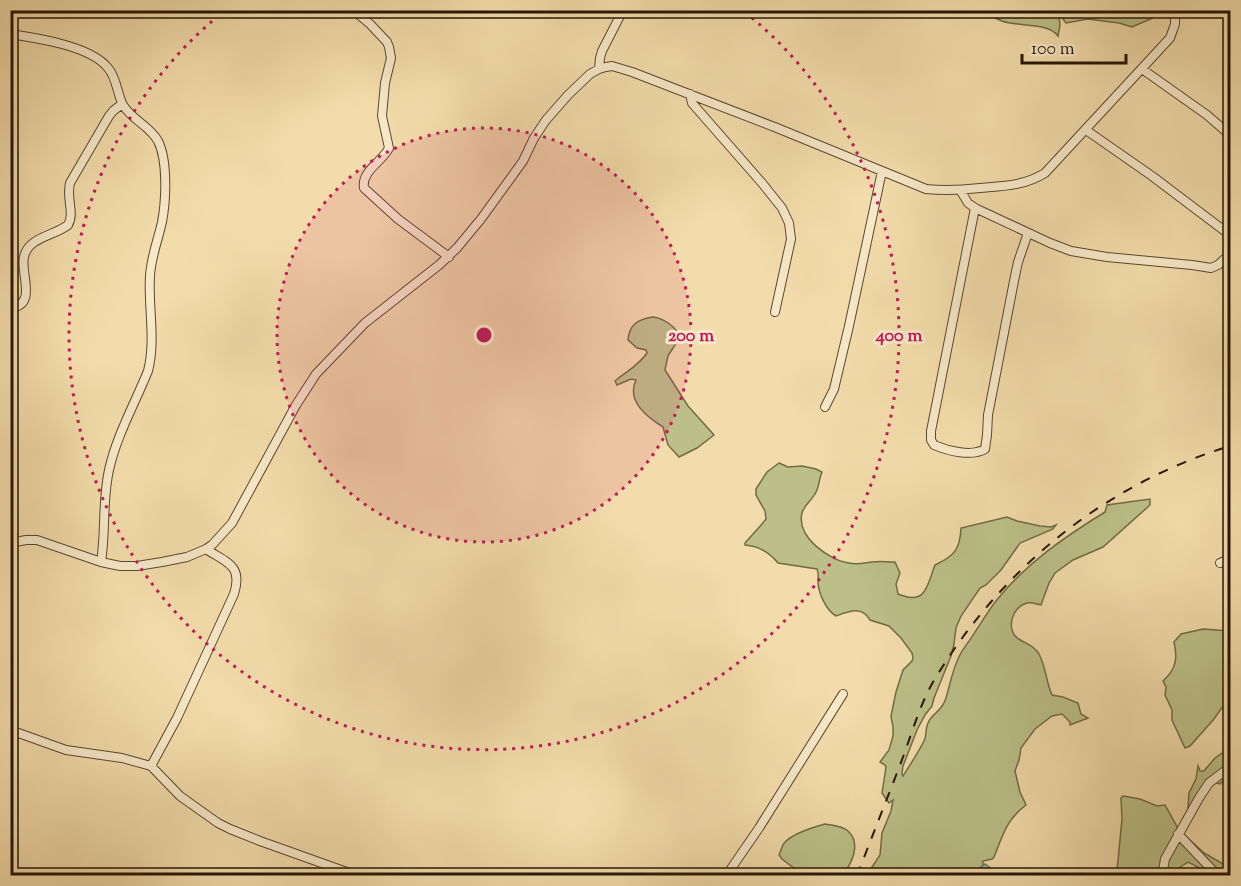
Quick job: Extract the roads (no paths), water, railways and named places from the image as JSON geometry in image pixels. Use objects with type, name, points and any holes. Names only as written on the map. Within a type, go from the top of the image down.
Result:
[{"type":"street","points":[[352,10],[382,36],[391,53],[382,116],[389,148],[384,157],[366,175],[363,182],[364,188],[398,219],[449,256]]},
{"type":"street","points":[[599,69],[602,51],[623,10]]},
{"type":"street","points":[[10,543],[37,540],[101,562],[120,566],[137,566],[187,556],[206,549],[220,538],[232,523],[296,405],[316,374],[365,324],[449,256],[481,219],[523,161],[546,120],[575,88],[599,69],[612,66],[632,72],[926,189],[960,190],[1013,186],[1037,178],[1053,165],[1142,69],[1170,38],[1175,24],[1174,10]]},
{"type":"street","points":[[10,34],[58,44],[93,56],[109,68],[122,104],[129,113],[149,129],[159,143],[163,160],[164,210],[150,273],[152,349],[150,364],[109,469],[101,562]]},
{"type":"street","points":[[1142,69],[1207,115],[1230,135]]},
{"type":"street","points":[[690,94],[692,103],[762,183],[786,216],[791,228],[791,239],[775,312]]},
{"type":"street","points":[[10,308],[18,307],[25,298],[26,279],[23,262],[28,247],[68,225],[71,220],[69,183],[109,116],[122,104]]},
{"type":"street","points":[[1086,130],[1230,235]]},
{"type":"street","points":[[825,407],[834,388],[882,171]]},
{"type":"street","points":[[960,190],[968,203],[975,208],[1071,251],[1211,268],[1230,254]]},
{"type":"street","points":[[975,208],[931,431],[931,440],[934,445],[967,453],[985,449],[990,405],[1014,281],[1028,233]]},
{"type":"street","points":[[151,766],[177,718],[237,585],[237,575],[232,566],[206,549]]},
{"type":"street","points":[[1220,563],[1230,559]]},
{"type":"street","points":[[726,876],[759,828],[843,694]]},
{"type":"street","points":[[10,730],[66,750],[122,758],[151,766],[180,796],[230,829],[358,876]]},
{"type":"street","points":[[1162,876],[1166,859],[1178,834],[1209,783],[1230,766]]},
{"type":"street","points":[[1178,834],[1218,876]]},
{"type":"railway","points":[[857,876],[926,696],[963,637],[993,599],[1026,565],[1062,534],[1100,507],[1141,483],[1185,462],[1230,446]]}]
